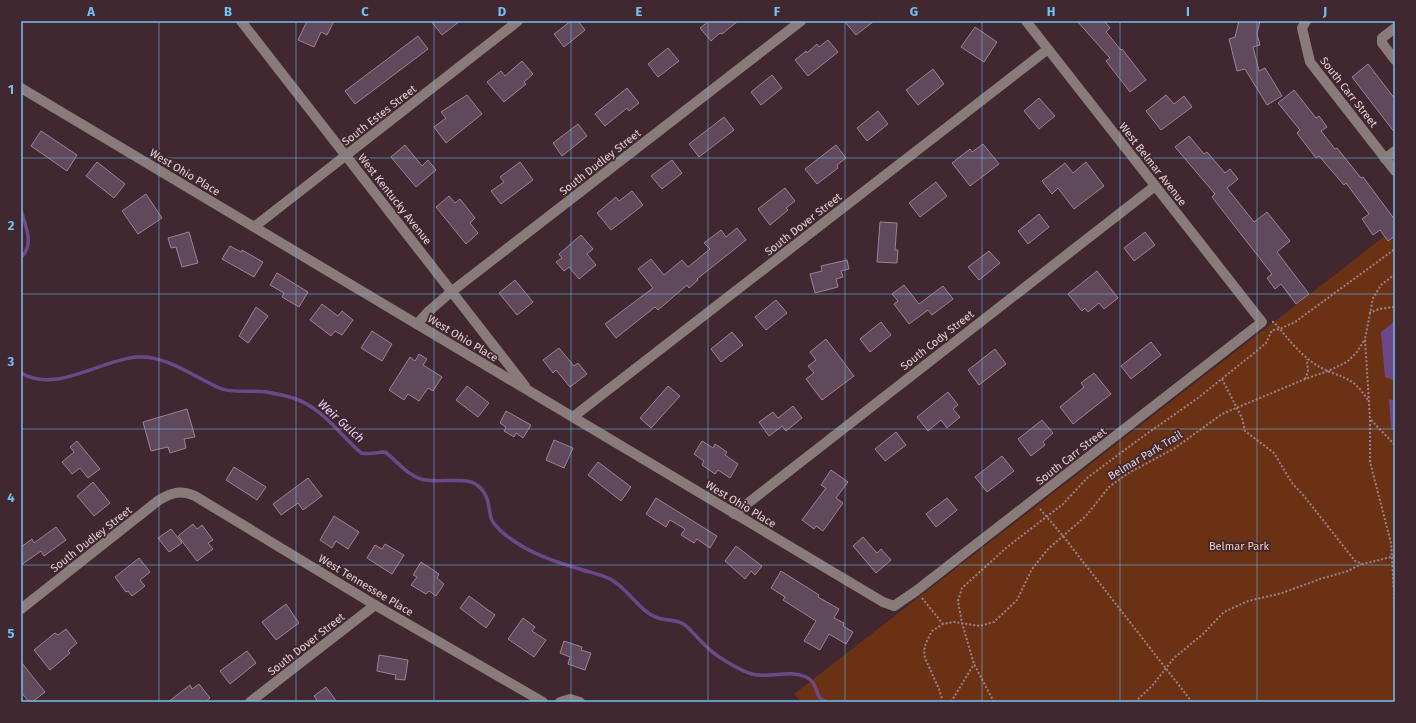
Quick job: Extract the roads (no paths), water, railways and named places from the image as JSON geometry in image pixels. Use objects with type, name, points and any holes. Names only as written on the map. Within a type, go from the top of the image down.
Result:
[{"type":"street","name":"West Kentucky Avenue","points":[[242,21],[529,391]]},
{"type":"street","name":"South Estes Street","points":[[254,227],[518,21]]},
{"type":"street","name":"South Dudley Street","points":[[417,324],[429,310],[451,292],[801,21]]},
{"type":"street","name":"West Belmar Avenue","points":[[1026,21],[1262,322]]},
{"type":"street","name":"South Carr Street","points":[[1306,21],[1302,28],[1310,62],[1395,171]]},
{"type":"street","points":[[1395,28],[1382,38],[1382,43],[1395,60]]},
{"type":"street","name":"South Dover Street","points":[[573,417],[1048,49]]},
{"type":"street","name":"West Ohio Place","points":[[21,88],[734,514],[883,602],[894,606]]},
{"type":"street","points":[[1385,159],[1395,151]]},
{"type":"street","name":"South Cody Street","points":[[734,514],[1155,186]]},
{"type":"street","name":"South Carr Street","points":[[894,606],[916,591],[1262,322]]},
{"type":"street","name":"South Dudley Street","points":[[21,609],[160,500],[177,491]]},
{"type":"street","name":"West Tennessee Place","points":[[177,491],[195,496],[375,605],[542,702]]},
{"type":"street","name":"South Dover Street","points":[[250,702],[375,605]]},
{"type":"street","points":[[560,702],[570,699],[580,702]]},
{"type":"waterway","name":"Weir Gulch","points":[[21,210],[28,235],[27,247],[21,257]]},
{"type":"waterway","name":"Weir Gulch","points":[[21,373],[35,378],[49,380],[79,374],[124,359],[149,357],[170,363],[222,389],[267,392],[290,397],[303,402],[321,414],[361,453],[367,454],[385,452],[406,471],[421,479],[435,481],[459,480],[472,482],[477,485],[486,496],[491,518],[494,524],[519,545],[546,558],[609,578],[624,589],[646,611],[658,618],[682,623],[712,652],[742,670],[759,675],[793,674],[806,677],[814,683],[820,698],[828,702]]},
{"type":"park label","name":"Belmar Park","points":[[1239,546]]}]
